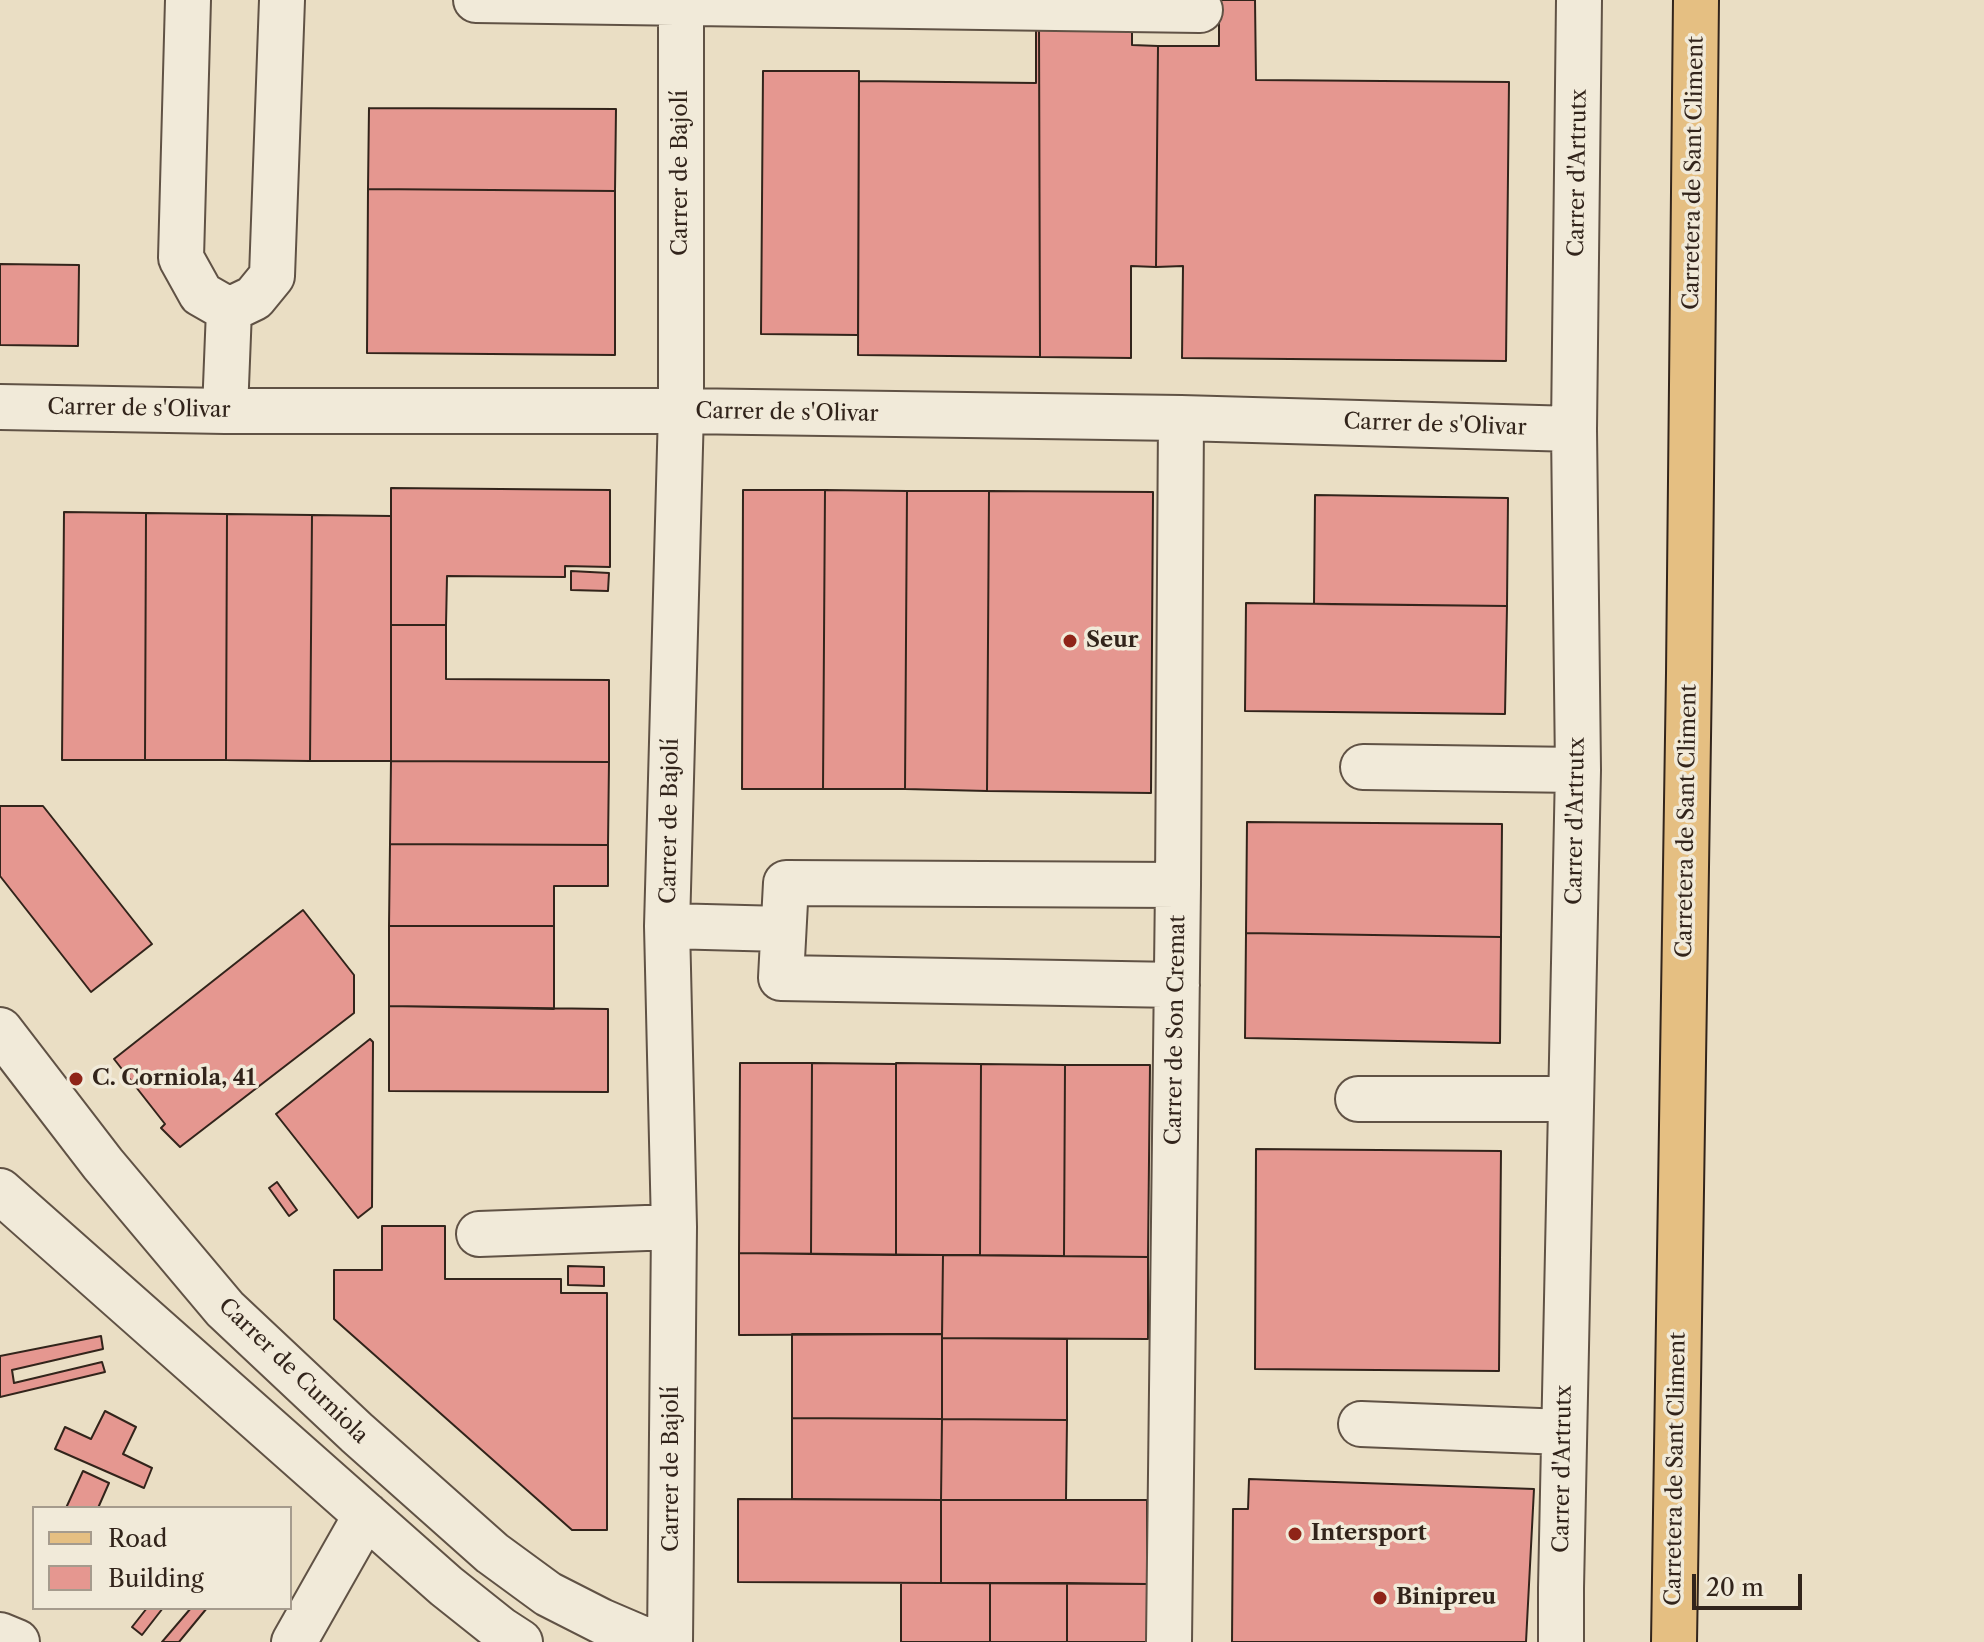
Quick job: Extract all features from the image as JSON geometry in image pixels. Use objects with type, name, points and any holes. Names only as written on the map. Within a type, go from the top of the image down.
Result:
[{"type":"main road","name":"Carretera de Sant Climent","points":[[1674,1642],[1696,0]]},
{"type":"street","points":[[188,0],[181,258],[201,294],[229,310]]},
{"type":"street","points":[[229,310],[254,298],[272,276],[282,0]]},
{"type":"street","points":[[476,0],[1200,10]]},
{"type":"street","name":"Carrer d'Artrutx","points":[[1561,1642],[1578,770],[1574,429],[1579,0]]},
{"type":"street","name":"Carrer de Bajolí","points":[[670,1642],[674,1227],[667,926],[681,411],[681,1]]},
{"type":"street","points":[[225,411],[229,310]]},
{"type":"street","name":"Carrer de s'Olivar","points":[[0,407],[225,411],[681,411],[1181,418],[1574,429]]},
{"type":"street","name":"Carrer de Son Cremat","points":[[1169,1642],[1181,418]]},
{"type":"street","points":[[1363,767],[1578,770]]},
{"type":"street","points":[[1177,985],[781,978],[786,883],[1178,885]]},
{"type":"street","points":[[667,926],[783,929]]},
{"type":"street","name":"Carrer de Curniola","points":[[0,1030],[96,1171],[225,1309],[357,1433],[492,1553],[548,1594],[650,1642]]},
{"type":"street","points":[[0,1069],[96,1171],[209,1318],[194,1331],[0,1161]]},
{"type":"street","points":[[1358,1099],[1571,1099]]},
{"type":"street","points":[[0,1191],[446,1586],[520,1642]]},
{"type":"street","points":[[479,1234],[674,1227]]},
{"type":"street","points":[[1361,1424],[1564,1432]]},
{"type":"street","points":[[294,1642],[366,1515]]},
{"type":"street","points":[[0,1635],[17,1642]]},
{"type":"building","points":[[1219,0],[1255,0],[1256,80],[1509,82],[1506,361],[1182,358],[1183,266],[1156,267],[1158,46],[1219,46]]},
{"type":"building","points":[[1036,28],[1039,28],[1040,357],[858,355],[859,81],[1036,83]]},
{"type":"building","points":[[1039,28],[1132,29],[1132,45],[1158,46],[1156,267],[1131,266],[1131,358],[1040,357]]},
{"type":"building","points":[[763,71],[859,71],[858,335],[761,334]]},
{"type":"building","points":[[369,108],[616,109],[615,191],[368,189]]},
{"type":"building","points":[[368,189],[615,191],[615,355],[367,353]]},
{"type":"building","points":[[0,264],[79,265],[78,346],[0,345]]},
{"type":"building","points":[[391,488],[610,490],[610,567],[565,566],[565,577],[447,576],[446,625],[391,625]]},
{"type":"building","points":[[743,490],[825,490],[823,789],[742,789]]},
{"type":"building","points":[[825,490],[907,491],[905,789],[823,789]]},
{"type":"building","points":[[907,491],[989,491],[987,791],[905,789]]},
{"type":"building","name":"Seur","points":[[989,491],[1153,492],[1151,793],[987,791]]},
{"type":"building","points":[[1315,495],[1508,498],[1507,606],[1314,604]]},
{"type":"building","points":[[64,512],[146,513],[145,760],[62,760]]},
{"type":"building","points":[[146,513],[227,514],[226,760],[145,760]]},
{"type":"building","points":[[227,514],[312,515],[310,761],[226,760]]},
{"type":"building","points":[[312,515],[391,516],[391,761],[310,761]]},
{"type":"building","points":[[571,571],[609,573],[608,591],[571,590]]},
{"type":"building","points":[[1246,603],[1507,606],[1505,714],[1245,711]]},
{"type":"building","points":[[391,625],[446,625],[446,679],[609,680],[609,762],[391,761]]},
{"type":"building","points":[[391,761],[609,762],[608,845],[390,844]]},
{"type":"building","points":[[0,806],[43,806],[152,944],[91,992],[0,876]]},
{"type":"building","points":[[1247,822],[1502,824],[1501,937],[1246,933]]},
{"type":"building","points":[[390,844],[608,845],[608,886],[554,886],[554,926],[389,926]]},
{"type":"building","points":[[303,910],[354,975],[354,1013],[180,1147],[161,1128],[165,1124],[114,1059]]},
{"type":"building","points":[[389,926],[554,926],[554,1009],[389,1006]]},
{"type":"building","points":[[1246,933],[1501,937],[1500,1043],[1245,1038]]},
{"type":"building","points":[[389,1006],[608,1009],[608,1092],[389,1091]]},
{"type":"building","points":[[370,1039],[373,1042],[372,1207],[358,1218],[276,1114]]},
{"type":"building","points":[[740,1063],[812,1063],[811,1254],[739,1253]]},
{"type":"building","points":[[812,1063],[896,1064],[896,1255],[811,1254]]},
{"type":"building","points":[[896,1063],[981,1064],[980,1255],[896,1255]]},
{"type":"building","points":[[981,1064],[1065,1065],[1064,1256],[980,1255]]},
{"type":"building","points":[[1065,1065],[1150,1065],[1148,1257],[1064,1256]]},
{"type":"building","points":[[1256,1149],[1501,1151],[1499,1371],[1255,1369]]},
{"type":"building","points":[[277,1182],[297,1210],[289,1216],[269,1188]]},
{"type":"building","points":[[382,1226],[445,1226],[445,1279],[561,1279],[561,1293],[607,1293],[607,1530],[572,1530],[334,1319],[334,1270],[382,1270]]},
{"type":"building","points":[[739,1253],[943,1255],[942,1334],[739,1335]]},
{"type":"building","points":[[943,1255],[1148,1257],[1148,1339],[942,1338]]},
{"type":"building","points":[[568,1266],[604,1267],[604,1286],[568,1285]]},
{"type":"building","points":[[792,1334],[942,1334],[942,1419],[792,1418]]},
{"type":"building","points":[[101,1336],[103,1349],[12,1370],[14,1383],[102,1362],[105,1372],[0,1397],[0,1356]]},
{"type":"building","points":[[942,1338],[1067,1339],[1067,1420],[942,1419]]},
{"type":"building","points":[[105,1411],[136,1427],[123,1454],[152,1468],[144,1488],[55,1449],[65,1427],[91,1439]]},
{"type":"building","points":[[792,1418],[942,1419],[941,1500],[792,1499]]},
{"type":"building","points":[[942,1419],[1067,1420],[1066,1500],[941,1500]]},
{"type":"building","points":[[83,1471],[109,1483],[99,1506],[67,1506]]},
{"type":"building","name":"Binipreu","points":[[1249,1479],[1534,1489],[1526,1642],[1232,1642],[1233,1509],[1248,1509]]},
{"type":"building","points":[[738,1499],[941,1500],[941,1583],[738,1582]]},
{"type":"building","points":[[941,1500],[1147,1500],[1147,1584],[941,1583]]},
{"type":"building","points":[[901,1583],[990,1583],[990,1642],[901,1642]]},
{"type":"building","points":[[990,1583],[1067,1583],[1067,1642],[990,1642]]},
{"type":"building","points":[[1067,1583],[1147,1584],[1147,1642],[1067,1642]]},
{"type":"building","points":[[145,1610],[161,1610],[142,1635],[132,1627]]},
{"type":"building","points":[[189,1610],[205,1610],[179,1642],[162,1642]]},
{"type":"place","name":"Seur","points":[[1070,641]]},
{"type":"place","name":"C. Corniola, 41","points":[[76,1079]]},
{"type":"place","name":"Intersport","points":[[1295,1534]]},
{"type":"place","name":"Binipreu","points":[[1380,1598]]}]
